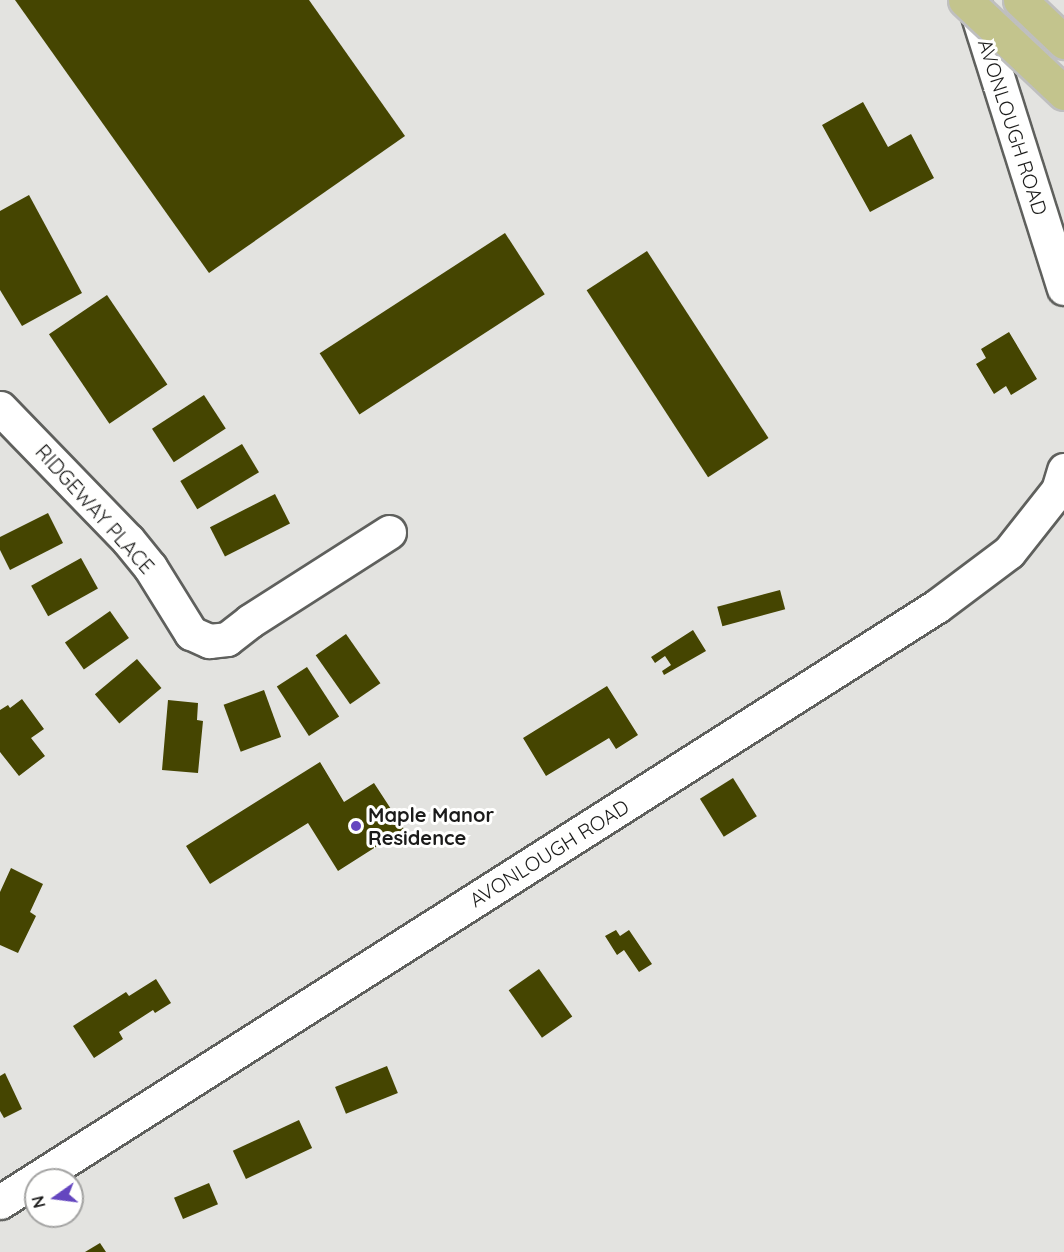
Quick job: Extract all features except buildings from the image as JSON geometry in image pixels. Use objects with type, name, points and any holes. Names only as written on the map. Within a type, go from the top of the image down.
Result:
[{"type":"main road","points":[[965,0],[1064,93]]},
{"type":"main road","points":[[1020,0],[1064,42]]},
{"type":"street","name":"AVONLOUGH ROAD","points":[[973,0],[1064,288]]},
{"type":"street","name":"RIDGEWAY PLACE","points":[[0,408],[90,497],[150,567],[191,633],[208,641],[227,639],[250,621],[389,532]]},
{"type":"street","name":"AVONLOUGH ROAD","points":[[0,1202],[938,606],[1009,552],[1058,490],[1064,470]]},
{"type":"railway","points":[[1032,0],[1064,99]]},
{"type":"place","name":"Maple Manor Residence","points":[[356,826]]}]
